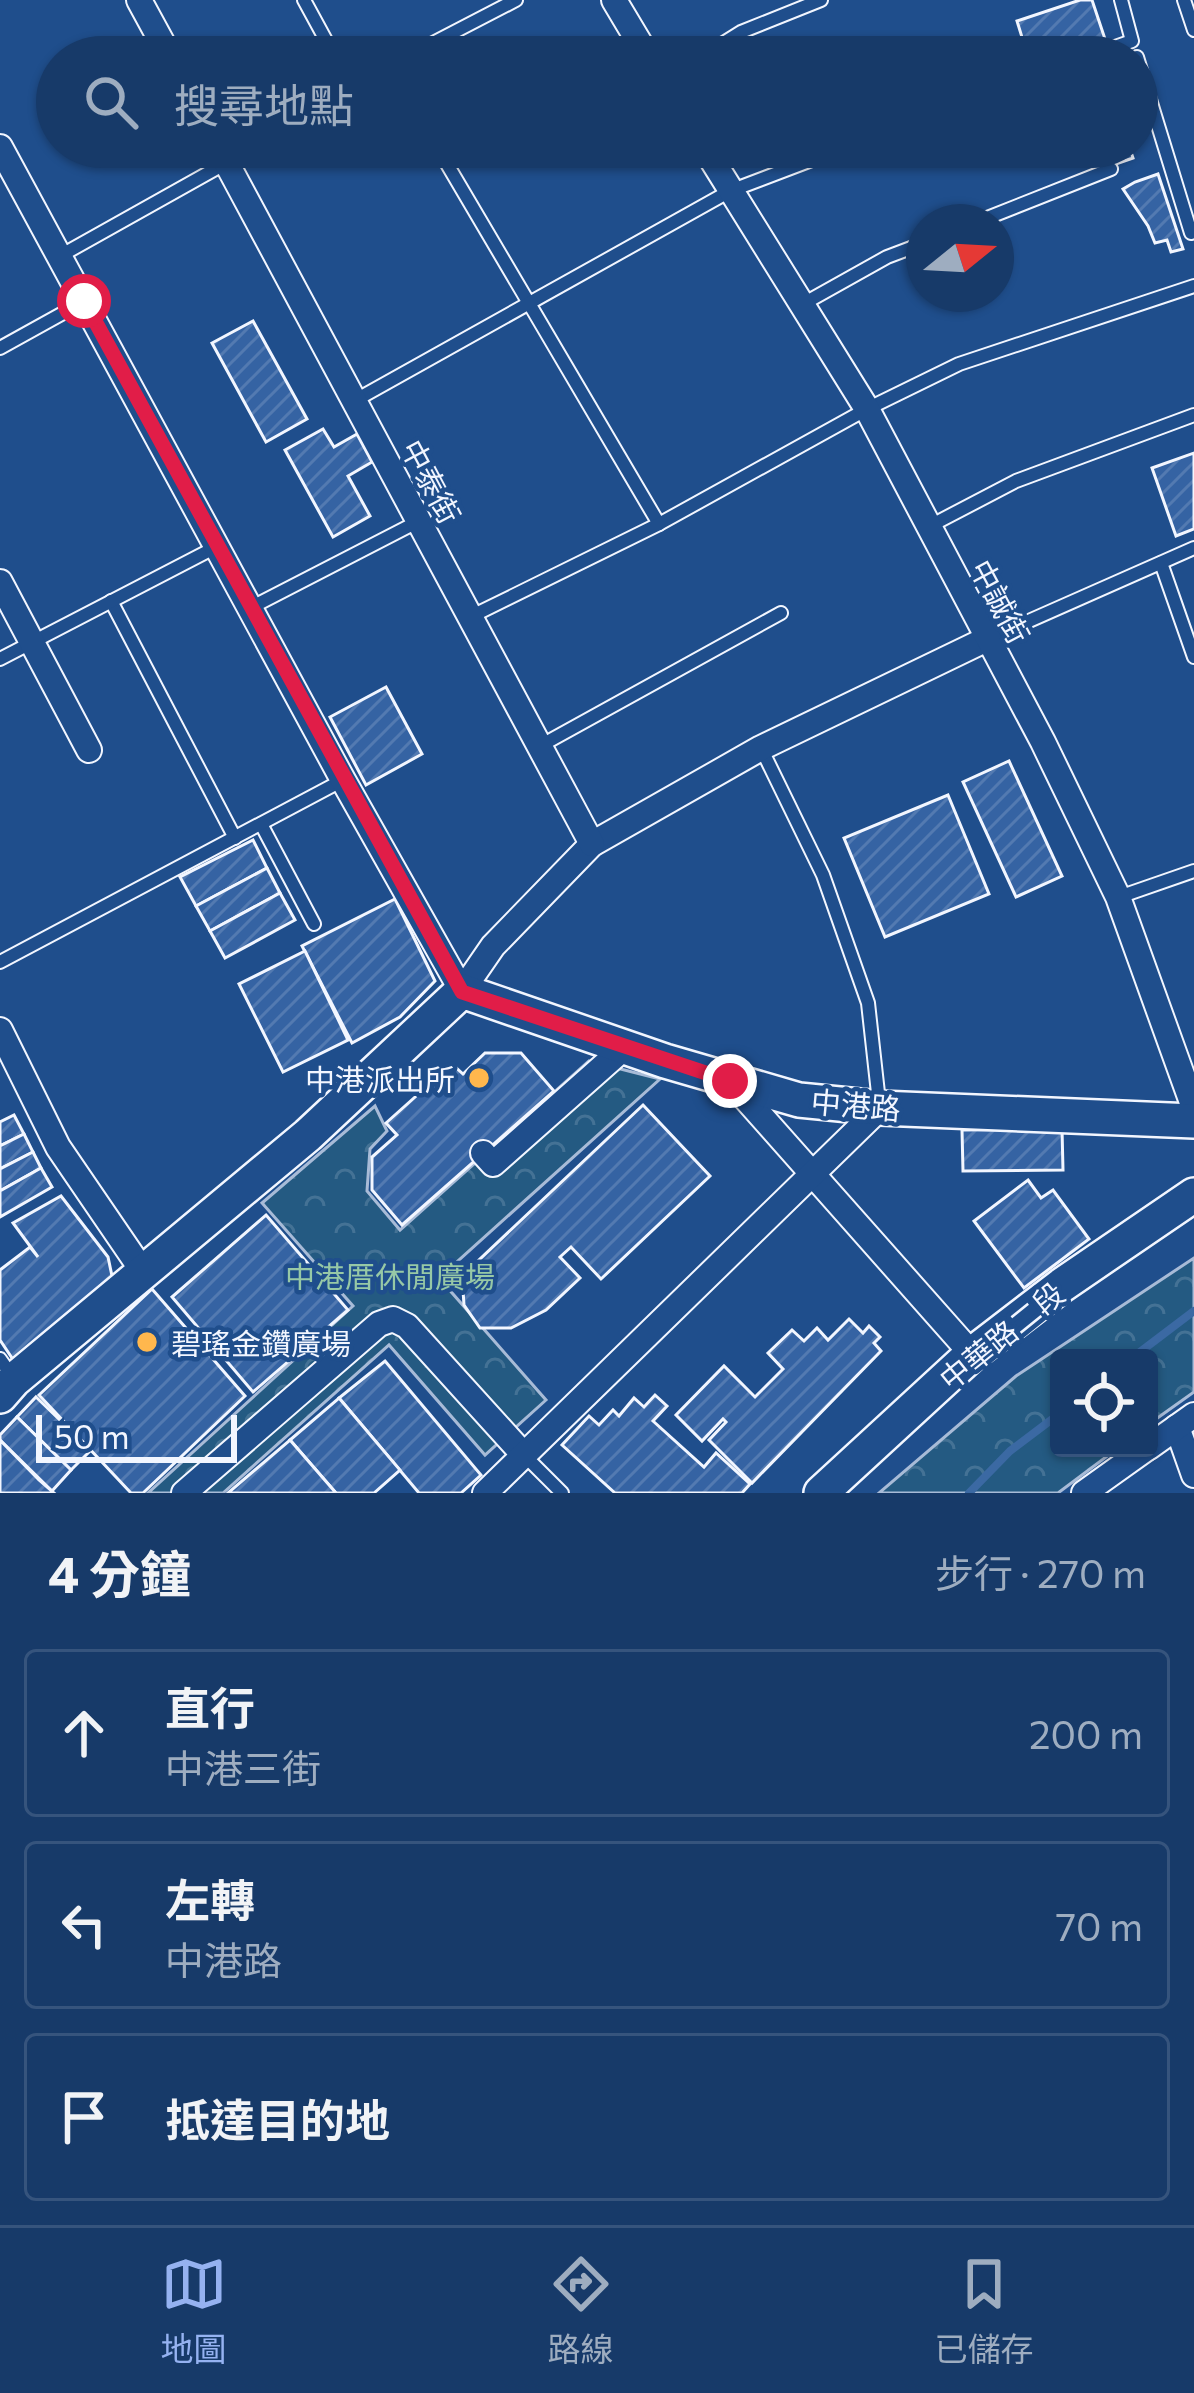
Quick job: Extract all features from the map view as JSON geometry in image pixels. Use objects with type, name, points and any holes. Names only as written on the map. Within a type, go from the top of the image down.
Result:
[{"type":"street","points":[[139,0],[159,36]]},
{"type":"street","points":[[614,0],[636,36]]},
{"type":"street","points":[[0,147],[462,992]]},
{"type":"street","name":"中泰街","points":[[233,168],[592,844]]},
{"type":"street","name":"中誠街","points":[[716,168],[867,409],[1043,742],[1118,897],[1194,1108]]},
{"type":"street","points":[[0,582],[89,751]]},
{"type":"street","points":[[5,1378],[144,1273],[308,1135],[462,992],[493,946],[592,844],[761,748],[987,639]]},
{"type":"street","name":"中港路","points":[[462,992],[800,1100],[880,1108],[1194,1121]]},
{"type":"street","points":[[0,1030],[58,1147],[144,1273]]},
{"type":"street","points":[[484,1154],[494,1164],[625,1047]]},
{"type":"street","points":[[730,1081],[972,1354]]},
{"type":"street","points":[[484,1493],[880,1108]]},
{"type":"street","name":"中華路二段","points":[[821,1493],[972,1354],[1062,1285],[1194,1195]]},
{"type":"street","points":[[184,1493],[376,1327],[393,1319],[407,1326],[524,1455]]},
{"type":"street","points":[[1158,1441],[1186,1421],[1194,1475]]},
{"type":"street","points":[[1084,1493],[1135,1457]]},
{"type":"lane","points":[[304,0],[324,36]]},
{"type":"lane","points":[[447,36],[516,0]]},
{"type":"lane","points":[[735,36],[821,0]]},
{"type":"lane","points":[[1121,0],[1131,36]]},
{"type":"lane","points":[[1184,0],[1194,30]]},
{"type":"lane","points":[[1158,125],[1191,232]]},
{"type":"lane","points":[[59,256],[199,168]]},
{"type":"lane","points":[[450,168],[659,524]]},
{"type":"lane","points":[[354,400],[730,191],[791,168]]},
{"type":"lane","points":[[1014,207],[1111,169]]},
{"type":"lane","points":[[802,304],[906,250]]},
{"type":"lane","points":[[470,617],[659,524],[959,364],[1194,286]]},
{"type":"lane","points":[[0,348],[84,301]]},
{"type":"lane","points":[[928,527],[1016,481],[1194,415]]},
{"type":"lane","points":[[250,608],[419,521]]},
{"type":"lane","points":[[0,659],[217,547]]},
{"type":"lane","points":[[987,639],[1194,548]]},
{"type":"lane","points":[[1161,563],[1194,657]]},
{"type":"lane","points":[[111,602],[235,838]]},
{"type":"lane","points":[[540,746],[781,613]]},
{"type":"lane","points":[[761,748],[823,875],[868,1003],[880,1108]]},
{"type":"lane","points":[[0,962],[344,780]]},
{"type":"lane","points":[[261,824],[314,924]]},
{"type":"lane","points":[[1118,897],[1194,872]]},
{"type":"lane","points":[[524,1455],[562,1493]]},
{"type":"green space","name":"中港厝休閒廣場","points":[[589,1061],[660,1079],[439,1278],[546,1400],[485,1455],[389,1345],[223,1493],[148,1493],[353,1306],[262,1203],[375,1106],[387,1131],[370,1149],[367,1191],[400,1230]]},
{"type":"green space","points":[[1194,1258],[1194,1392],[1158,1418],[1158,1349],[1057,1349]]},
{"type":"green space","points":[[1050,1353],[1050,1457],[1106,1457],[1058,1493],[879,1493],[1016,1376]]},
{"type":"building","points":[[1092,0],[1104,36],[1022,36],[1017,21]]},
{"type":"building","points":[[1158,174],[1183,249],[1171,252],[1167,240],[1155,243],[1123,189]]},
{"type":"building","points":[[253,321],[307,419],[266,442],[212,343]]},
{"type":"building","points":[[323,429],[334,447],[357,434],[372,462],[348,476],[370,516],[333,537],[285,450]]},
{"type":"building","points":[[1194,453],[1194,529],[1176,536],[1152,468]]},
{"type":"building","points":[[386,687],[422,754],[366,785],[330,717]]},
{"type":"building","points":[[1009,761],[1062,876],[1016,897],[963,782]]},
{"type":"building","points":[[948,795],[989,894],[885,937],[844,838]]},
{"type":"building","points":[[253,840],[267,868],[196,906],[180,877]]},
{"type":"building","points":[[267,868],[280,893],[210,931],[196,906]]},
{"type":"building","points":[[280,893],[295,920],[225,958],[210,931]]},
{"type":"building","points":[[395,899],[435,981],[400,1017],[352,1043],[302,946]]},
{"type":"building","points":[[305,951],[348,1040],[283,1072],[239,984]]},
{"type":"building","points":[[485,1053],[521,1053],[554,1091],[402,1225],[372,1190],[372,1157],[397,1135],[386,1123],[452,1064],[463,1074]]},
{"type":"building","points":[[643,1105],[710,1176],[601,1279],[571,1247],[560,1257],[580,1278],[546,1310],[511,1328],[480,1328],[464,1305],[462,1276]]},
{"type":"building","points":[[14,1115],[24,1134],[0,1146],[0,1122]]},
{"type":"building","points":[[1062,1129],[1063,1170],[963,1171],[962,1130]]},
{"type":"building","points":[[24,1134],[33,1152],[0,1169],[0,1146]]},
{"type":"building","points":[[33,1152],[41,1168],[0,1191],[0,1169]]},
{"type":"building","points":[[41,1168],[52,1187],[0,1217],[0,1191]]},
{"type":"building","points":[[1028,1180],[1041,1198],[1053,1190],[1089,1239],[1024,1288],[974,1221]]},
{"type":"building","points":[[61,1196],[108,1257],[112,1276],[104,1292],[18,1367],[0,1340],[0,1270],[30,1247],[38,1257],[13,1223]]},
{"type":"building","points":[[266,1215],[348,1310],[253,1392],[172,1297]]},
{"type":"building","name":"碧瑤金鑽廣場","points":[[152,1289],[245,1396],[143,1493],[131,1493],[39,1395]]},
{"type":"building","points":[[849,1319],[863,1333],[869,1326],[880,1337],[874,1343],[881,1351],[752,1483],[709,1440],[726,1422],[723,1419],[702,1441],[676,1415],[724,1366],[755,1397],[783,1369],[768,1353],[792,1330],[804,1341],[817,1328],[828,1340]]},
{"type":"building","points":[[385,1361],[481,1475],[461,1493],[419,1493],[339,1398]]},
{"type":"building","points":[[655,1395],[667,1406],[653,1421],[704,1467],[716,1453],[750,1484],[742,1493],[615,1493],[562,1445],[589,1416],[599,1425],[613,1410],[619,1416],[634,1398],[644,1407]]},
{"type":"building","points":[[36,1397],[91,1450],[71,1470],[17,1417]]},
{"type":"building","points":[[339,1398],[400,1470],[374,1493],[336,1493],[290,1440]]},
{"type":"building","points":[[17,1417],[71,1470],[52,1491],[0,1440]]},
{"type":"building","points":[[0,1440],[39,1480],[54,1493],[0,1493]]},
{"type":"building","points":[[290,1440],[336,1493],[228,1493]]},
{"type":"waterway","points":[[1144,1349],[1194,1311]]},
{"type":"waterway","points":[[969,1493],[1010,1451],[1050,1421]]},
{"type":"place","name":"中港派出所","points":[[479,1078]]},
{"type":"place","name":"碧瑤金鑽廣場","points":[[147,1342]]},
{"type":"route","points":[[84,301],[462,992],[730,1081]]}]
